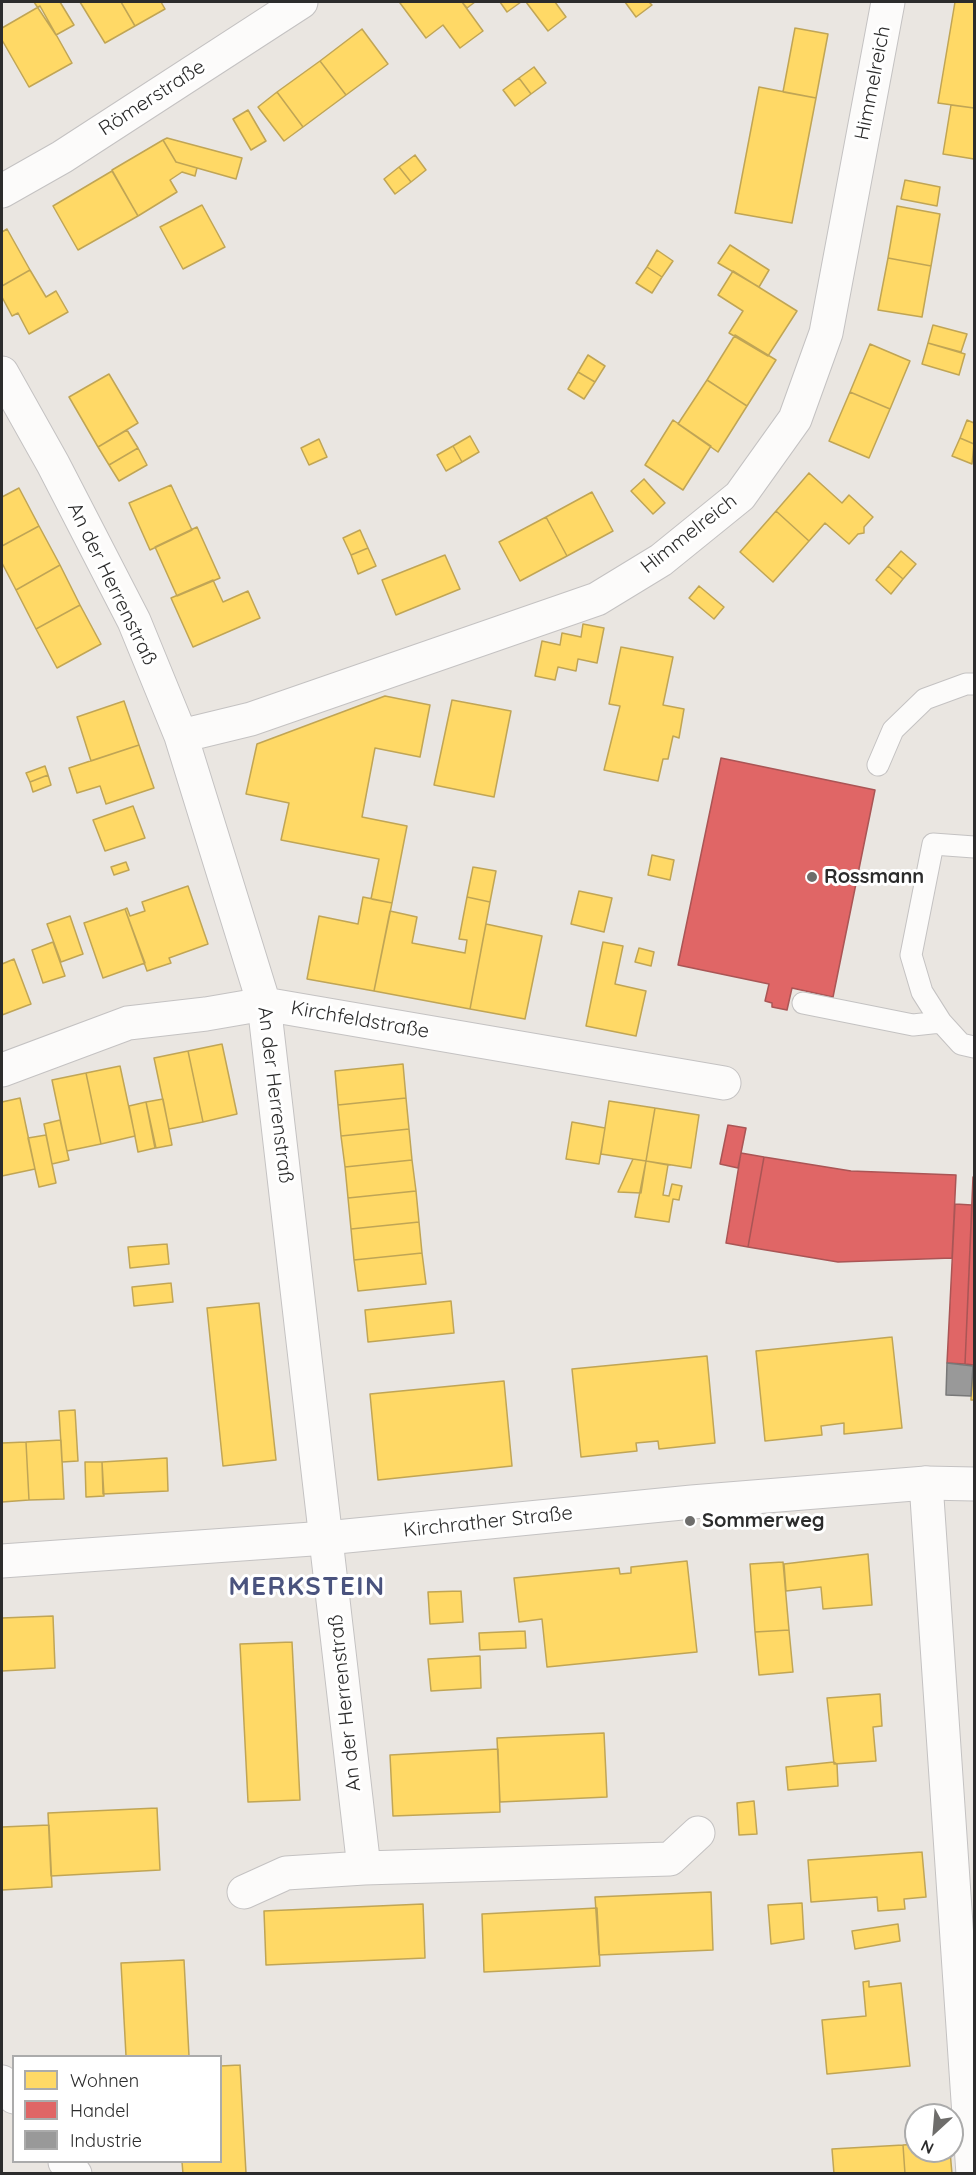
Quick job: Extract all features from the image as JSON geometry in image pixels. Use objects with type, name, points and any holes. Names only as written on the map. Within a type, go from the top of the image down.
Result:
[{"type":"street","name":"Römerstraße","points":[[2,191],[62,157],[301,2]]},
{"type":"street","name":"Himmelreich","points":[[181,736],[251,719],[597,599],[660,560],[740,496],[795,419],[826,333],[888,2]]},
{"type":"street","name":"An der Herrenstraß","points":[[2,373],[53,464],[134,621],[181,736],[264,1004],[364,1868]]},
{"type":"street","name":"Kirchfeldstraße","points":[[2,1070],[128,1023],[206,1014],[264,1004],[724,1083]]},
{"type":"street","name":"Kirchrather Straße","points":[[2,1561],[326,1538],[692,1502],[926,1483],[975,1484]]},
{"type":"street","points":[[926,1483],[974,2174]]},
{"type":"street","points":[[244,1892],[286,1873],[364,1868],[670,1859],[698,1833]]},
{"type":"street","points":[[2,2082],[12,2094]]},
{"type":"lane","points":[[878,765],[893,730],[925,699],[966,684],[975,684]]},
{"type":"lane","points":[[975,847],[933,844],[911,955],[914,972],[922,992],[941,1022],[961,1044],[975,1047]]},
{"type":"lane","points":[[803,1003],[913,1025],[941,1022]]},
{"type":"building: Wohnen","points":[[34,2],[60,2],[74,25],[56,35]]},
{"type":"building: Wohnen","points":[[80,2],[121,2],[135,26],[105,43]]},
{"type":"building: Wohnen","points":[[121,2],[161,2],[165,9],[135,26]]},
{"type":"building: Wohnen","points":[[462,2],[483,31],[460,48],[443,25],[426,38],[400,3]]},
{"type":"building: Wohnen","points":[[462,2],[475,2],[467,8]]},
{"type":"building: Wohnen","points":[[500,2],[521,2],[507,12]]},
{"type":"building: Wohnen","points":[[526,2],[555,2],[566,17],[548,31]]},
{"type":"building: Wohnen","points":[[625,2],[649,2],[652,5],[636,17]]},
{"type":"building: Wohnen","points":[[955,2],[974,2],[974,108],[938,103]]},
{"type":"building: Wohnen","points":[[40,6],[72,63],[29,87],[2,40],[2,28]]},
{"type":"building: Wohnen","points":[[795,28],[828,34],[816,98],[783,92]]},
{"type":"building: Wohnen","points":[[362,29],[388,64],[346,95],[320,61]]},
{"type":"building: Wohnen","points":[[320,61],[346,95],[303,127],[277,92]]},
{"type":"building: Wohnen","points":[[534,67],[546,83],[531,94],[519,78]]},
{"type":"building: Wohnen","points":[[519,78],[531,94],[515,106],[503,90]]},
{"type":"building: Wohnen","points":[[759,87],[816,98],[792,223],[735,213]]},
{"type":"building: Wohnen","points":[[277,92],[303,127],[284,141],[258,107]]},
{"type":"building: Wohnen","points":[[951,105],[974,108],[974,159],[943,154]]},
{"type":"building: Wohnen","points":[[248,110],[266,141],[251,150],[233,119]]},
{"type":"building: Wohnen","points":[[167,138],[242,158],[236,179],[176,162],[163,140]]},
{"type":"building: Wohnen","points":[[163,140],[176,162],[197,168],[195,176],[182,172],[170,180],[177,192],[138,216],[112,170]]},
{"type":"building: Wohnen","points":[[415,155],[426,170],[411,182],[399,167]]},
{"type":"building: Wohnen","points":[[399,167],[411,182],[395,194],[384,179]]},
{"type":"building: Wohnen","points":[[112,171],[138,216],[78,250],[53,206]]},
{"type":"building: Wohnen","points":[[905,180],[940,187],[937,206],[901,199]]},
{"type":"building: Wohnen","points":[[202,205],[225,247],[183,269],[160,227]]},
{"type":"building: Wohnen","points":[[897,206],[940,214],[931,266],[888,258]]},
{"type":"building: Wohnen","points":[[7,229],[30,270],[2,286],[2,232]]},
{"type":"building: Wohnen","points":[[730,245],[769,270],[759,287],[718,263]]},
{"type":"building: Wohnen","points":[[657,250],[673,261],[662,277],[647,267]]},
{"type":"building: Wohnen","points":[[888,258],[931,266],[922,317],[878,310]]},
{"type":"building: Wohnen","points":[[647,267],[662,277],[652,293],[636,283]]},
{"type":"building: Wohnen","points":[[30,270],[46,297],[56,291],[68,312],[29,334],[18,313],[12,316],[2,297],[2,286]]},
{"type":"building: Wohnen","points":[[733,271],[797,311],[768,356],[729,333],[743,311],[718,295]]},
{"type":"building: Wohnen","points":[[933,325],[967,334],[961,352],[928,343]]},
{"type":"building: Wohnen","points":[[735,335],[776,360],[747,406],[707,380]]},
{"type":"building: Wohnen","points":[[928,343],[965,354],[959,375],[922,364]]},
{"type":"building: Wohnen","points":[[870,344],[910,361],[890,409],[850,392]]},
{"type":"building: Wohnen","points":[[588,355],[605,366],[595,382],[578,372]]},
{"type":"building: Wohnen","points":[[578,372],[595,382],[584,399],[568,389]]},
{"type":"building: Wohnen","points":[[109,374],[138,423],[98,447],[69,397]]},
{"type":"building: Wohnen","points":[[707,380],[747,406],[718,452],[678,424]]},
{"type":"building: Wohnen","points":[[850,392],[890,409],[869,458],[829,441]]},
{"type":"building: Wohnen","points":[[673,420],[711,446],[683,490],[645,465]]},
{"type":"building: Wohnen","points":[[967,420],[974,423],[974,444],[960,438]]},
{"type":"building: Wohnen","points":[[127,430],[138,448],[109,465],[98,447]]},
{"type":"building: Wohnen","points":[[470,436],[479,452],[462,462],[453,446]]},
{"type":"building: Wohnen","points":[[960,438],[974,444],[972,464],[952,456]]},
{"type":"building: Wohnen","points":[[319,439],[327,457],[309,465],[301,448]]},
{"type":"building: Wohnen","points":[[453,446],[462,462],[446,471],[437,455]]},
{"type":"building: Wohnen","points":[[138,448],[147,465],[119,481],[109,465]]},
{"type":"building: Wohnen","points":[[809,473],[842,503],[849,495],[873,517],[864,527],[864,533],[858,534],[849,544],[825,523],[809,541],[776,511]]},
{"type":"building: Wohnen","points":[[644,479],[665,503],[653,514],[631,491]]},
{"type":"building: Wohnen","points":[[171,485],[192,530],[150,550],[129,503]]},
{"type":"building: Wohnen","points":[[19,488],[39,526],[2,546],[2,497]]},
{"type":"building: Wohnen","points":[[592,492],[613,531],[567,556],[546,517]]},
{"type":"building: Wohnen","points":[[776,511],[809,541],[773,582],[740,552]]},
{"type":"building: Wohnen","points":[[546,517],[567,556],[520,581],[499,542]]},
{"type":"building: Wohnen","points":[[39,526],[60,565],[16,590],[2,563],[2,546]]},
{"type":"building: Wohnen","points":[[197,527],[220,578],[177,596],[155,547]]},
{"type":"building: Wohnen","points":[[360,530],[368,548],[351,555],[343,538]]},
{"type":"building: Wohnen","points":[[368,548],[376,566],[358,574],[351,555]]},
{"type":"building: Wohnen","points":[[901,551],[916,564],[903,579],[888,566]]},
{"type":"building: Wohnen","points":[[445,555],[460,589],[396,615],[382,580]]},
{"type":"building: Wohnen","points":[[60,565],[80,605],[36,629],[16,590]]},
{"type":"building: Wohnen","points":[[888,566],[903,579],[891,594],[876,580]]},
{"type":"building: Wohnen","points":[[213,580],[223,602],[248,591],[260,618],[193,647],[171,598]]},
{"type":"building: Wohnen","points":[[699,586],[724,607],[714,619],[689,598]]},
{"type":"building: Wohnen","points":[[80,605],[101,644],[57,668],[36,629]]},
{"type":"building: Wohnen","points":[[583,624],[604,628],[597,663],[578,659],[576,671],[558,667],[555,680],[535,676],[542,641],[560,645],[562,633],[581,637]]},
{"type":"building: Wohnen","points":[[621,647],[673,657],[663,705],[684,709],[679,738],[673,736],[668,759],[663,759],[658,781],[604,770],[620,706],[609,704]]},
{"type":"building: Wohnen","points":[[385,696],[430,705],[420,757],[375,748],[362,817],[407,826],[392,903],[371,899],[379,859],[281,840],[289,803],[246,794],[257,744]]},
{"type":"building: Wohnen","points":[[452,700],[511,711],[494,797],[434,785]]},
{"type":"building: Wohnen","points":[[124,701],[139,745],[91,761],[77,717]]},
{"type":"building: Wohnen","points":[[139,745],[154,788],[106,804],[100,786],[77,793],[69,768]]},
{"type":"building: Wohnen","points":[[45,766],[48,775],[30,782],[26,773]]},
{"type":"building: Wohnen","points":[[48,775],[51,785],[33,792],[30,782]]},
{"type":"building: Wohnen","points":[[133,806],[145,838],[105,851],[93,820]]},
{"type":"building: Wohnen","points":[[652,855],[674,860],[670,880],[648,875]]},
{"type":"building: Wohnen","points":[[126,862],[129,870],[114,875],[111,867]]},
{"type":"building: Wohnen","points":[[473,867],[496,871],[490,902],[467,897]]},
{"type":"building: Wohnen","points":[[188,886],[208,944],[169,958],[171,963],[147,971],[125,909],[127,908],[130,916],[145,911],[142,902]]},
{"type":"building: Wohnen","points":[[579,891],[612,898],[604,932],[571,924]]},
{"type":"building: Wohnen","points":[[363,897],[392,903],[374,991],[307,979],[319,916],[358,924]]},
{"type":"building: Wohnen","points":[[467,897],[490,902],[470,1009],[374,991],[390,911],[417,917],[412,943],[465,953],[467,940],[459,939]]},
{"type":"building: Wohnen","points":[[125,909],[145,963],[103,978],[84,923]]},
{"type":"building: Wohnen","points":[[70,916],[83,954],[61,962],[47,924]]},
{"type":"building: Wohnen","points":[[486,924],[542,936],[525,1019],[470,1009]]},
{"type":"building: Wohnen","points":[[53,942],[65,976],[43,983],[32,950]]},
{"type":"building: Wohnen","points":[[603,942],[623,946],[615,984],[646,991],[636,1036],[586,1026]]},
{"type":"building: Wohnen","points":[[639,948],[654,952],[651,966],[635,962]]},
{"type":"building: Wohnen","points":[[14,959],[31,1004],[2,1015],[2,964]]},
{"type":"building: Wohnen","points":[[222,1044],[237,1114],[203,1122],[188,1051]]},
{"type":"building: Wohnen","points":[[188,1051],[203,1122],[169,1129],[154,1058]]},
{"type":"building: Wohnen","points":[[403,1064],[406,1098],[338,1105],[335,1071]]},
{"type":"building: Wohnen","points":[[120,1066],[135,1136],[101,1144],[86,1073]]},
{"type":"building: Wohnen","points":[[86,1073],[101,1144],[67,1151],[52,1080]]},
{"type":"building: Wohnen","points":[[20,1098],[35,1169],[2,1176],[2,1102]]},
{"type":"building: Wohnen","points":[[406,1098],[409,1129],[341,1136],[338,1105]]},
{"type":"building: Wohnen","points":[[163,1099],[172,1145],[156,1148],[146,1102]]},
{"type":"building: Wohnen","points":[[609,1101],[655,1108],[646,1161],[601,1154]]},
{"type":"building: Wohnen","points":[[146,1102],[155,1148],[138,1152],[129,1106]]},
{"type":"building: Wohnen","points":[[655,1108],[699,1115],[691,1168],[646,1161]]},
{"type":"building: Wohnen","points":[[60,1120],[69,1160],[52,1164],[44,1124]]},
{"type":"building: Wohnen","points":[[572,1122],[605,1128],[599,1164],[566,1159]]},
{"type":"building: Wohnen","points":[[409,1129],[412,1160],[345,1167],[341,1136]]},
{"type":"building: Wohnen","points":[[46,1135],[56,1183],[39,1187],[28,1138]]},
{"type":"building: Wohnen","points":[[633,1159],[646,1161],[641,1193],[618,1192]]},
{"type":"building: Wohnen","points":[[412,1160],[416,1191],[348,1198],[345,1167]]},
{"type":"building: Wohnen","points":[[646,1161],[668,1165],[663,1195],[669,1196],[672,1184],[682,1186],[679,1200],[673,1199],[669,1222],[635,1217]]},
{"type":"building: Wohnen","points":[[416,1191],[419,1222],[351,1229],[348,1198]]},
{"type":"building: Wohnen","points":[[419,1222],[422,1253],[354,1260],[351,1229]]},
{"type":"building: Wohnen","points":[[167,1244],[169,1264],[130,1268],[128,1247]]},
{"type":"building: Wohnen","points":[[422,1253],[426,1284],[358,1291],[354,1260]]},
{"type":"building: Wohnen","points":[[171,1283],[173,1302],[134,1306],[132,1287]]},
{"type":"building: Wohnen","points":[[451,1301],[454,1333],[368,1342],[365,1310]]},
{"type":"building: Wohnen","points":[[259,1303],[276,1460],[223,1466],[207,1308]]},
{"type":"building: Wohnen","points":[[892,1337],[902,1428],[844,1434],[844,1423],[821,1426],[822,1435],[765,1441],[756,1351]]},
{"type":"building: Wohnen","points":[[707,1356],[715,1443],[659,1449],[658,1441],[636,1443],[637,1451],[581,1457],[572,1369]]},
{"type":"building: Wohnen","points":[[965,1364],[974,1365],[974,1400],[971,1400],[973,1366]]},
{"type":"building: Wohnen","points":[[504,1381],[512,1466],[378,1480],[370,1394]]},
{"type":"building: Wohnen","points":[[75,1410],[78,1461],[62,1462],[59,1411]]},
{"type":"building: Wohnen","points":[[61,1440],[64,1499],[29,1500],[26,1442]]},
{"type":"building: Wohnen","points":[[26,1442],[29,1500],[2,1502],[2,1443]]},
{"type":"building: Wohnen","points":[[167,1458],[168,1491],[103,1494],[102,1462]]},
{"type":"building: Wohnen","points":[[85,1462],[102,1462],[104,1496],[86,1497]]},
{"type":"building: Wohnen","points":[[868,1554],[872,1605],[823,1609],[821,1587],[786,1591],[784,1564]]},
{"type":"building: Wohnen","points":[[687,1561],[697,1652],[547,1667],[542,1619],[519,1622],[514,1578],[619,1568],[620,1574],[631,1573],[631,1567]]},
{"type":"building: Wohnen","points":[[783,1562],[789,1630],[755,1632],[750,1564]]},
{"type":"building: Wohnen","points":[[461,1591],[463,1622],[430,1624],[428,1592]]},
{"type":"building: Wohnen","points":[[53,1616],[55,1668],[2,1671],[2,1618]]},
{"type":"building: Wohnen","points":[[789,1630],[793,1672],[759,1675],[755,1632]]},
{"type":"building: Wohnen","points":[[525,1631],[526,1648],[480,1650],[479,1633]]},
{"type":"building: Wohnen","points":[[292,1642],[300,1800],[248,1802],[240,1644]]},
{"type":"building: Wohnen","points":[[480,1656],[481,1688],[431,1691],[428,1659]]},
{"type":"building: Wohnen","points":[[880,1694],[882,1726],[873,1727],[876,1761],[834,1764],[827,1698]]},
{"type":"building: Wohnen","points":[[604,1733],[607,1797],[500,1802],[497,1738]]},
{"type":"building: Wohnen","points":[[498,1749],[500,1812],[393,1816],[390,1755]]},
{"type":"building: Wohnen","points":[[834,1762],[837,1764],[838,1786],[788,1790],[786,1767]]},
{"type":"building: Wohnen","points":[[754,1801],[757,1834],[739,1835],[737,1803]]},
{"type":"building: Wohnen","points":[[157,1808],[160,1870],[51,1876],[48,1813]]},
{"type":"building: Wohnen","points":[[49,1825],[52,1887],[2,1890],[2,1827]]},
{"type":"building: Wohnen","points":[[922,1852],[926,1897],[904,1899],[905,1909],[878,1911],[877,1897],[811,1902],[808,1860]]},
{"type":"building: Wohnen","points":[[711,1892],[713,1950],[599,1955],[595,1897]]},
{"type":"building: Wohnen","points":[[802,1903],[804,1939],[771,1944],[768,1905]]},
{"type":"building: Wohnen","points":[[423,1904],[425,1958],[266,1965],[264,1911]]},
{"type":"building: Wohnen","points":[[597,1908],[600,1966],[484,1972],[482,1914]]},
{"type":"building: Wohnen","points":[[898,1924],[900,1941],[855,1949],[852,1931]]},
{"type":"building: Wohnen","points":[[184,1960],[189,2055],[126,2055],[121,1963]]},
{"type":"building: Wohnen","points":[[869,1981],[869,1987],[901,1983],[910,2066],[827,2074],[822,2020],[866,2016],[863,1982]]},
{"type":"building: Wohnen","points":[[240,2065],[246,2173],[183,2174],[182,2163],[222,2163],[222,2066]]},
{"type":"building: Wohnen","points":[[903,2145],[905,2174],[834,2174],[832,2149]]},
{"type":"building: Wohnen","points":[[904,2163],[951,2163],[952,2174],[905,2174]]},
{"type":"building: Handel","points":[[721,758],[875,790],[833,997],[792,988],[787,1010],[772,1007],[772,1003],[765,1001],[769,984],[678,965]]},
{"type":"building: Handel","points":[[728,1125],[746,1128],[738,1168],[720,1164]]},
{"type":"building: Handel","points":[[741,1153],[764,1157],[748,1247],[726,1243]]},
{"type":"building: Handel","points":[[764,1157],[851,1171],[956,1175],[952,1258],[838,1262],[748,1247]]},
{"type":"building: Handel","points":[[974,1177],[974,1365],[965,1364]]},
{"type":"building: Handel","points":[[955,1204],[972,1205],[965,1364],[947,1363]]},
{"type":"building: Industrie","points":[[947,1363],[973,1366],[971,1396],[946,1395]]},
{"type":"place","name":"Rossmann","points":[[812,877]]},
{"type":"place","name":"Sommerweg","points":[[690,1521]]},
{"type":"district","name":"MERKSTEIN","points":[[307,1587]]}]
